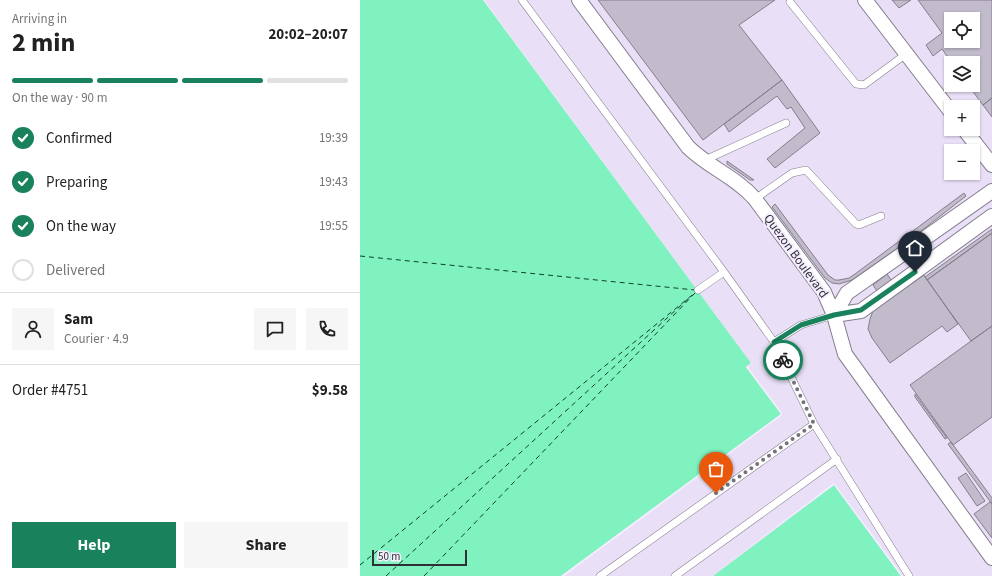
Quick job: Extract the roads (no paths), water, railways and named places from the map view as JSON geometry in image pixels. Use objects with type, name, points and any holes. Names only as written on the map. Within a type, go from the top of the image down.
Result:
[{"type":"street","name":"Quezon Boulevard","points":[[579,0],[688,147],[697,156],[748,190],[756,199],[824,292],[834,315],[845,354],[992,558]]},
{"type":"street","points":[[866,0],[944,103]]},
{"type":"street","points":[[969,136],[992,165]]},
{"type":"street","points":[[834,315],[847,293],[992,191]]},
{"type":"street","points":[[834,315],[861,310],[992,216]]},
{"type":"lane","points":[[522,0],[724,272],[774,342],[814,424],[909,576]]},
{"type":"lane","points":[[790,2],[856,84],[864,85],[906,54]]},
{"type":"lane","points":[[704,160],[786,123]]},
{"type":"lane","points":[[756,199],[792,173],[806,170],[856,224],[859,225],[881,216]]},
{"type":"lane","points":[[698,290],[724,272]]},
{"type":"lane","points":[[774,342],[801,325],[834,315]]},
{"type":"lane","points":[[600,576],[814,424]]},
{"type":"lane","points":[[675,576],[837,459]]}]
